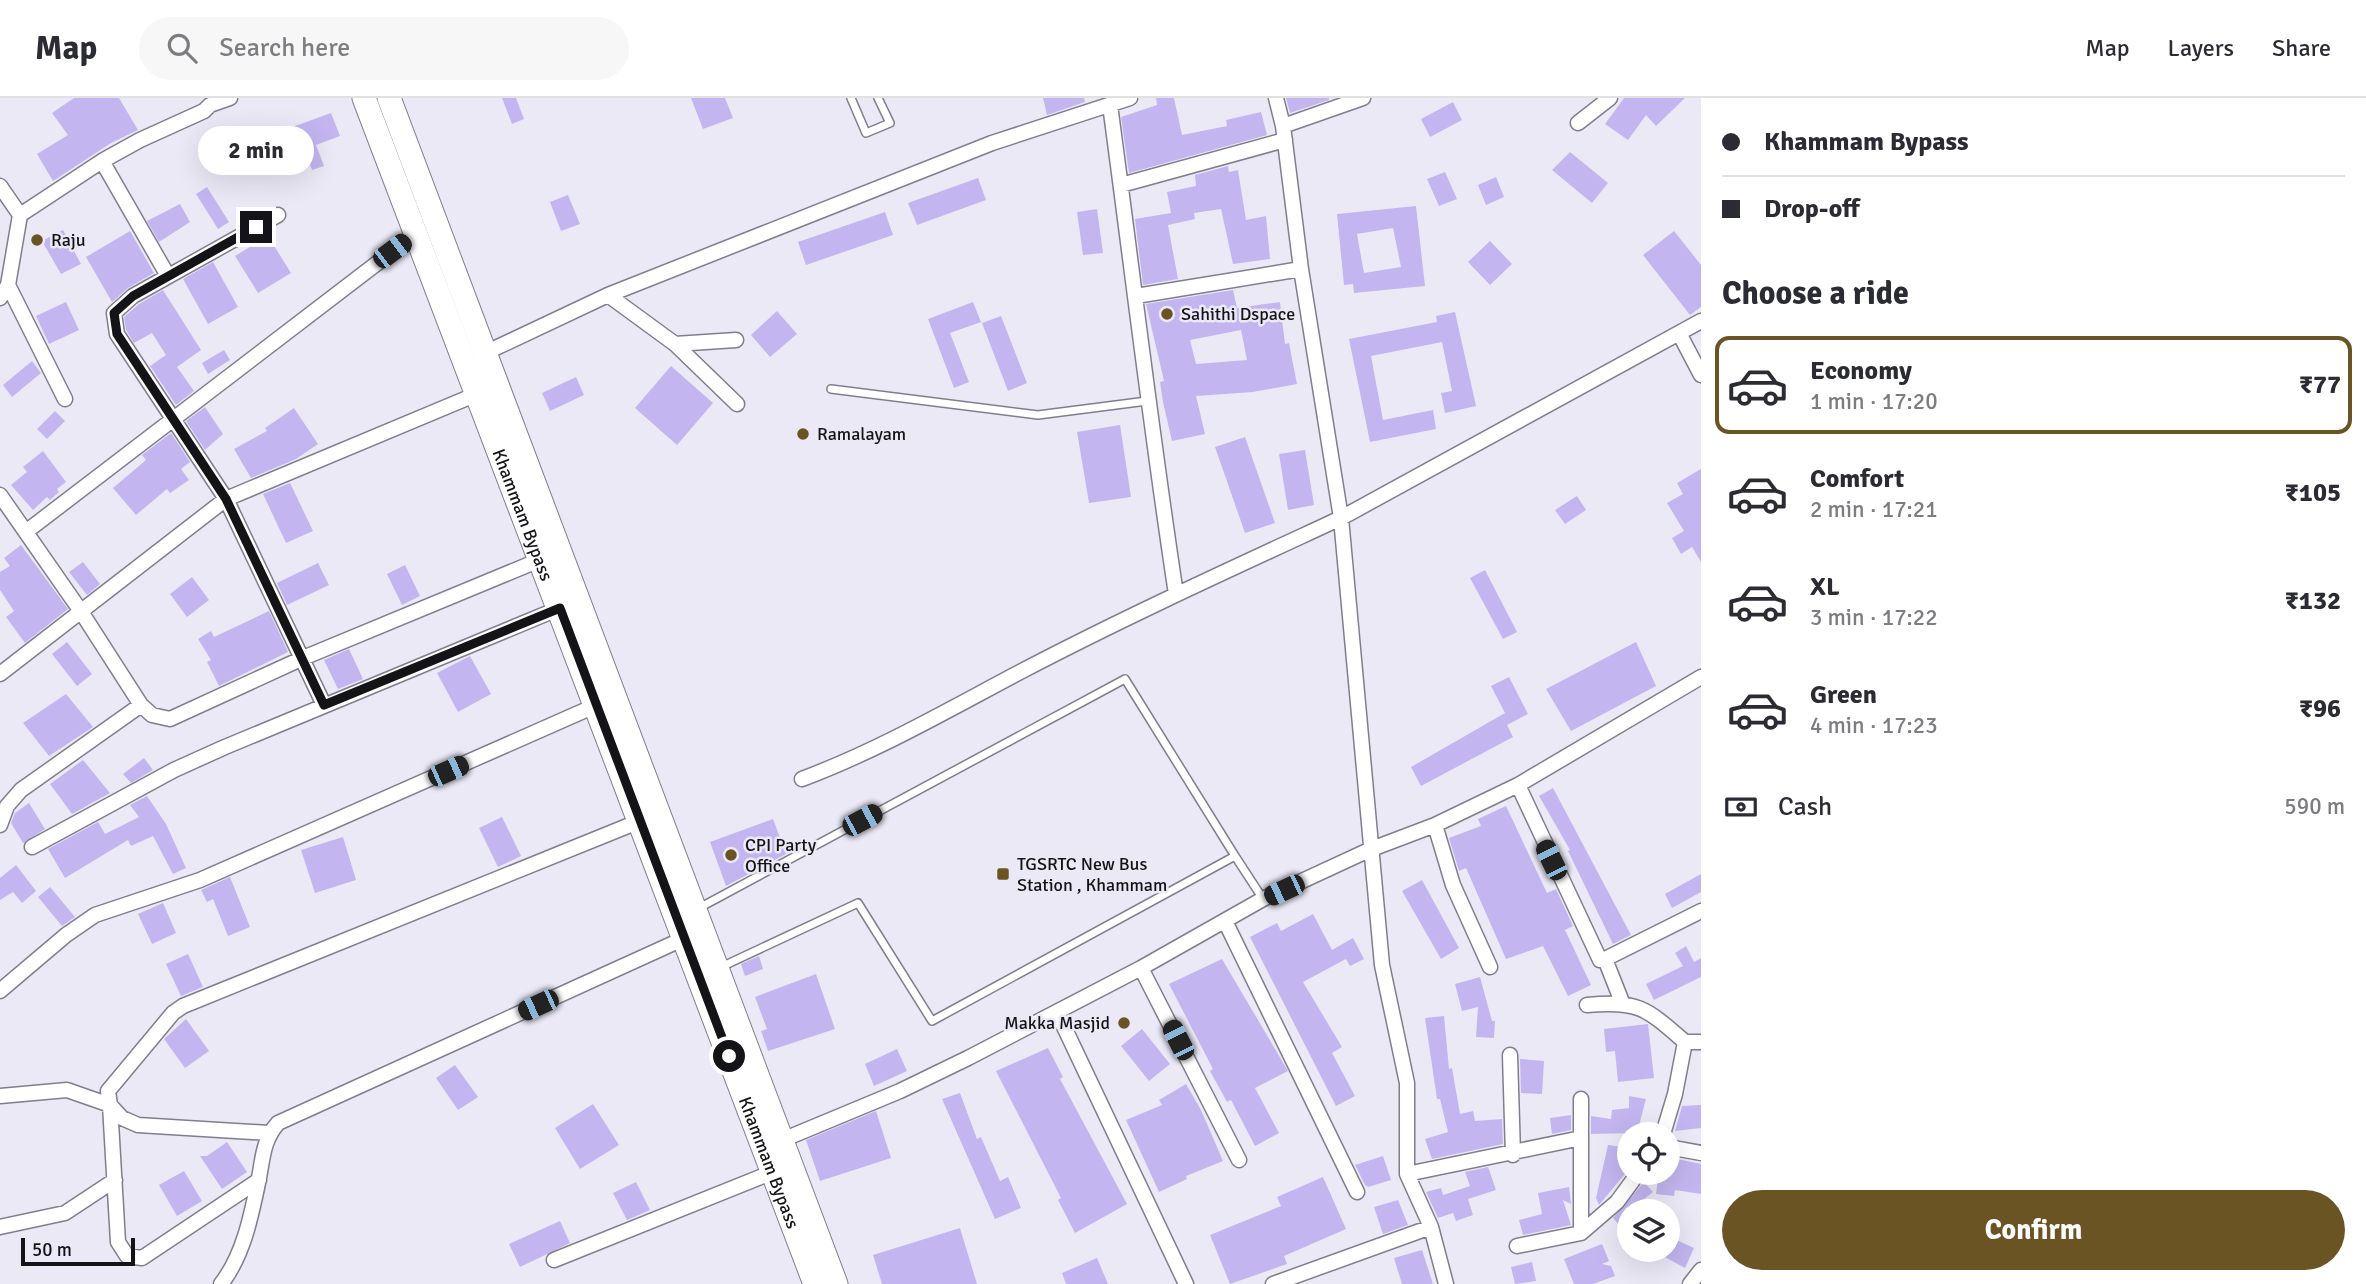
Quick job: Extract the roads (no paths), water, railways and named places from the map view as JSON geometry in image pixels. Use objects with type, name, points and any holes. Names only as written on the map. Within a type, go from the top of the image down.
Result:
[{"type":"highway","name":"Khammam Bypass","points":[[364,98],[414,235],[597,705],[649,826],[695,910],[717,969],[773,1144],[773,1172],[815,1284]]},
{"type":"highway","name":"Khammam Bypass","points":[[389,98],[485,352],[649,826],[685,939],[836,1284]]},
{"type":"street","points":[[65,399],[4,292],[20,215],[102,161],[209,101],[230,98]]},
{"type":"street","points":[[485,352],[608,295],[992,143],[1130,98]]},
{"type":"street","points":[[1276,98],[1284,133],[1301,269],[1341,518],[1369,850],[1382,965],[1407,1083],[1408,1174],[1431,1227],[1447,1284]]},
{"type":"street","points":[[1121,186],[1284,133],[1363,98]]},
{"type":"street","points":[[1578,122],[1610,98]]},
{"type":"street","points":[[1112,102],[1147,401],[1176,594]]},
{"type":"street","points":[[102,161],[168,276]]},
{"type":"street","points":[[0,186],[20,215]]},
{"type":"street","points":[[278,215],[133,296],[114,313],[117,334],[226,499],[324,705]]},
{"type":"street","points":[[27,531],[171,417],[414,235]]},
{"type":"street","points":[[1136,296],[1301,269]]},
{"type":"street","points":[[608,295],[676,344],[737,404]]},
{"type":"street","points":[[802,779],[916,730],[1020,672],[1176,594],[1341,518],[1701,321]]},
{"type":"street","points":[[1679,333],[1701,375]]},
{"type":"street","points":[[676,344],[736,340]]},
{"type":"street","points":[[0,674],[226,499],[477,394]]},
{"type":"street","points":[[0,495],[27,531],[141,705],[152,715],[170,719],[303,658],[542,559]]},
{"type":"street","points":[[32,847],[174,770],[560,608]]},
{"type":"street","points":[[773,1144],[900,1091],[1141,968],[1263,900],[1369,850],[1435,825],[1518,785],[1701,677]]},
{"type":"street","points":[[0,825],[7,806],[21,790],[141,705]]},
{"type":"street","points":[[0,991],[66,935],[95,915],[200,880],[597,705]]},
{"type":"street","points":[[1518,785],[1600,960],[1701,911]]},
{"type":"street","points":[[1435,825],[1453,885],[1490,967]]},
{"type":"street","points":[[259,1180],[136,1260],[127,1256],[118,1242],[108,1091],[157,1032],[183,1006],[649,826]]},
{"type":"street","points":[[1225,921],[1357,1192]]},
{"type":"street","points":[[221,1284],[239,1253],[259,1180],[263,1146],[278,1123],[685,939]]},
{"type":"street","points":[[1605,959],[1622,1002]]},
{"type":"street","points":[[1141,968],[1239,1160]]},
{"type":"street","points":[[1587,1005],[1622,1002],[1655,1016],[1685,1042],[1701,1042]]},
{"type":"street","points":[[1057,1012],[1186,1284]]},
{"type":"street","points":[[1666,1122],[1675,1094],[1685,1042]]},
{"type":"street","points":[[1510,1055],[1513,1155]]},
{"type":"street","points":[[0,1096],[67,1090],[110,1105],[122,1118],[138,1125],[269,1133]]},
{"type":"street","points":[[1581,1099],[1581,1233]]},
{"type":"street","points":[[1408,1174],[1513,1155],[1581,1138]]},
{"type":"street","points":[[1680,1149],[1701,1153]]},
{"type":"street","points":[[554,1260],[773,1172]]},
{"type":"street","points":[[0,1227],[65,1213],[115,1180]]},
{"type":"street","points":[[1517,1246],[1581,1233],[1617,1202],[1629,1185]]},
{"type":"street","points":[[1273,1284],[1431,1227]]},
{"type":"street","points":[[1690,1284],[1701,1270]]},
{"type":"lane","points":[[851,98],[866,133],[890,123],[878,98]]},
{"type":"lane","points":[[831,388],[1038,415],[1147,401]]},
{"type":"lane","points":[[695,910],[1125,679],[1263,900]]},
{"type":"lane","points":[[717,969],[858,903],[932,1021],[1235,856]]},
{"type":"place","name":"Raju","points":[[37,240]]},
{"type":"place","name":"Sahithi Dspace","points":[[1167,314]]},
{"type":"place","name":"Ramalayam","points":[[803,434]]},
{"type":"place","name":"CPI Party Office","points":[[731,855]]},
{"type":"place","name":"TGSRTC New Bus Station , Khammam","points":[[1003,874]]},
{"type":"place","name":"Makka Masjid","points":[[1124,1023]]}]
